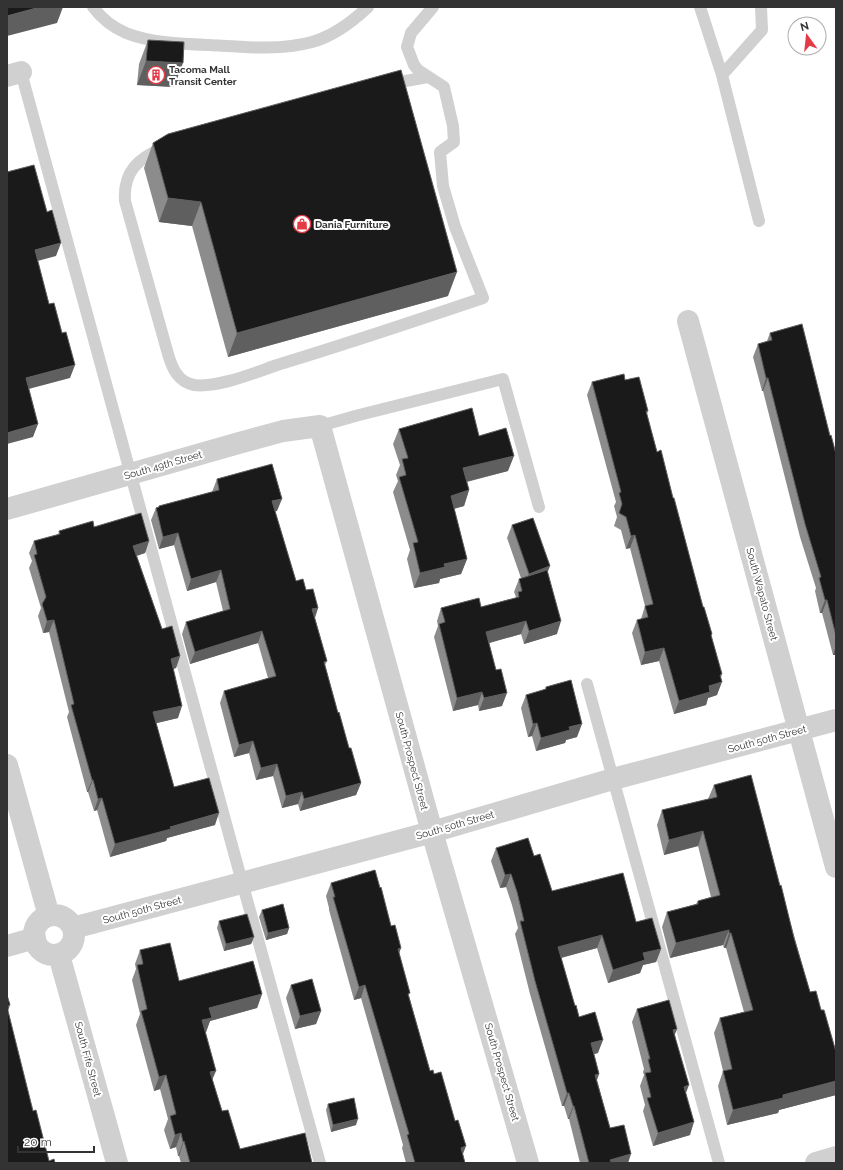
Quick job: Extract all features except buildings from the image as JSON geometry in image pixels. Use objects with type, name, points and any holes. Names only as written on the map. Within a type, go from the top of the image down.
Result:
[{"type":"street","name":"South Wapato Street","points":[[688,321],[836,867]]},
{"type":"street","name":"South 49th Street","points":[[7,509],[283,431],[320,426]]},
{"type":"street","name":"South Prospect Street","points":[[320,426],[432,832],[528,1163]]},
{"type":"street","name":"South 50th Street","points":[[73,928],[432,832],[614,779],[836,720]]},
{"type":"street","points":[[7,765],[49,916]]},
{"type":"street","points":[[49,916],[61,917],[70,923],[73,928],[73,941],[66,952],[53,955],[46,954],[37,945],[35,938],[36,927],[44,918],[49,916]]},
{"type":"street","points":[[7,946],[35,938]]},
{"type":"street","name":"South Fife Street","points":[[59,954],[117,1163]]},
{"type":"street","points":[[816,1163],[836,1157]]},
{"type":"lane","points":[[93,7],[100,17],[113,26],[127,33],[146,38],[168,42],[254,48],[293,46],[319,39],[344,27],[368,7]]},
{"type":"lane","points":[[173,145],[153,152],[138,162],[128,177],[124,192],[125,201],[168,354],[175,372],[181,378],[193,384],[208,384],[227,381],[483,298],[455,227],[442,186],[440,152],[454,142],[453,126],[444,87],[418,70],[412,61],[407,47],[411,33],[433,7]]},
{"type":"lane","points":[[700,7],[722,75],[759,221]]},
{"type":"lane","points":[[722,75],[762,30],[761,7]]},
{"type":"lane","points":[[14,74],[130,474],[320,1163]]},
{"type":"lane","points":[[375,88],[428,77]]},
{"type":"lane","points":[[320,426],[503,379],[539,507]]},
{"type":"lane","points":[[587,684],[719,1163]]},
{"type":"place","name":"Tacoma Mall Transit Center","points":[[156,75]]},
{"type":"place","name":"Dania Furniture","points":[[302,224]]}]
